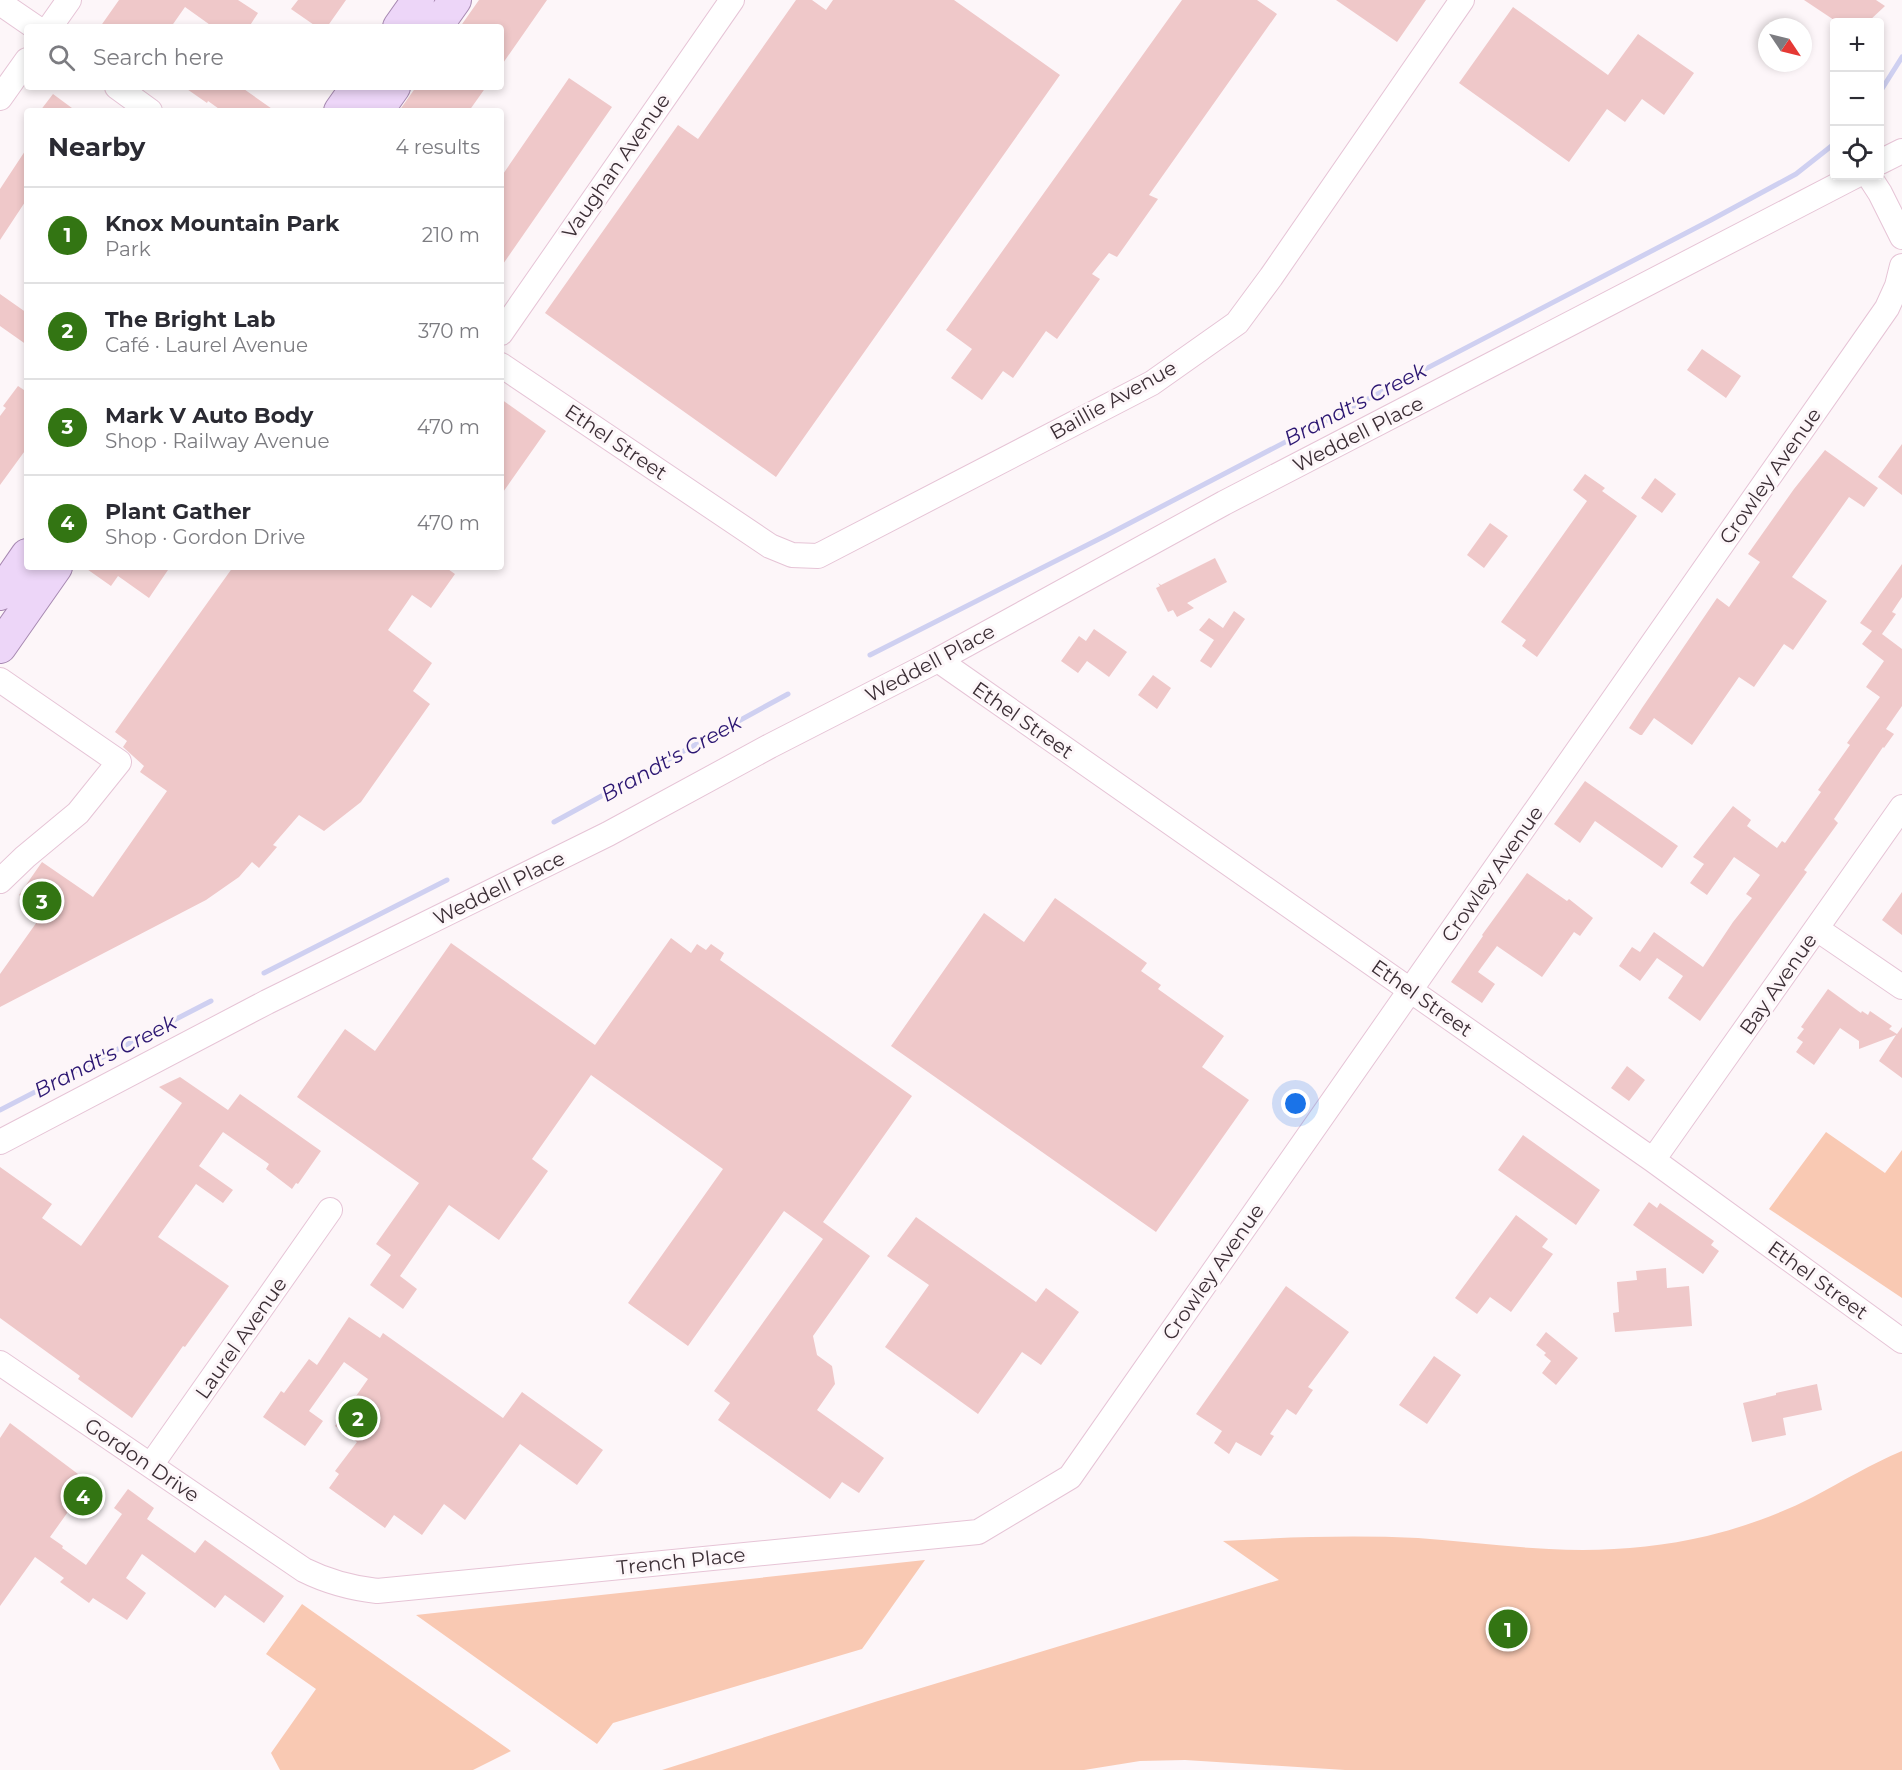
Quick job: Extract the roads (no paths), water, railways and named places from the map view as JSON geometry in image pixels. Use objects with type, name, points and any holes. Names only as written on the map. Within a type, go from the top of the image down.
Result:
[{"type":"main road","points":[[401,24],[418,0]]},
{"type":"main road","points":[[438,24],[455,0]]},
{"type":"main road","points":[[342,108],[355,90]]},
{"type":"main road","points":[[379,108],[392,90]]},
{"type":"main road","points":[[0,594],[24,559]]},
{"type":"main road","points":[[0,647],[54,570]]},
{"type":"street","points":[[52,24],[69,0]]},
{"type":"street","name":"Vaughan Avenue","points":[[504,329],[732,0]]},
{"type":"street","name":"Baillie Avenue","points":[[792,555],[818,556],[1152,383],[1237,323],[1462,0]]},
{"type":"street","points":[[0,3],[31,24]]},
{"type":"street","points":[[0,98],[24,64]]},
{"type":"street","points":[[121,90],[146,108]]},
{"type":"street","points":[[1884,160],[1902,151]]},
{"type":"street","name":"Weddell Place","points":[[0,1142],[267,1002],[608,834],[770,746],[938,660],[1224,503],[1847,180]]},
{"type":"street","points":[[1871,180],[1902,236]]},
{"type":"street","name":"Crowley Avenue","points":[[1070,1477],[1887,308],[1897,286],[1902,266]]},
{"type":"street","name":"Ethel Street","points":[[504,367],[770,546],[792,555]]},
{"type":"street","name":"Ethel Street","points":[[938,660],[1411,990],[1902,1341]]},
{"type":"street","points":[[0,680],[119,762],[78,813],[0,881]]},
{"type":"street","name":"Bay Avenue","points":[[1653,1161],[1902,807]]},
{"type":"street","points":[[1816,928],[1902,987]]},
{"type":"street","name":"Laurel Avenue","points":[[151,1465],[330,1210]]},
{"type":"street","name":"Gordon Drive","points":[[0,1363],[284,1557]]},
{"type":"street","name":"Trench Place","points":[[284,1557],[336,1584],[377,1591],[978,1532],[1070,1477]]},
{"type":"waterway","name":"Brandt's Creek","points":[[1884,86],[1902,57]]},
{"type":"waterway","name":"Brandt's Creek","points":[[870,655],[1105,536],[1711,220],[1796,174],[1830,147]]},
{"type":"waterway","name":"Brandt's Creek","points":[[554,822],[788,694]]},
{"type":"waterway","name":"Brandt's Creek","points":[[264,973],[447,880]]},
{"type":"waterway","name":"Brandt's Creek","points":[[0,1110],[211,1001]]},
{"type":"place","name":"Mark V Auto Body","points":[[42,901]]},
{"type":"place","name":"The Bright Lab","points":[[358,1418]]},
{"type":"place","name":"Plant Gather","points":[[83,1496]]},
{"type":"place","name":"Knox Mountain Park","points":[[1508,1629]]}]
